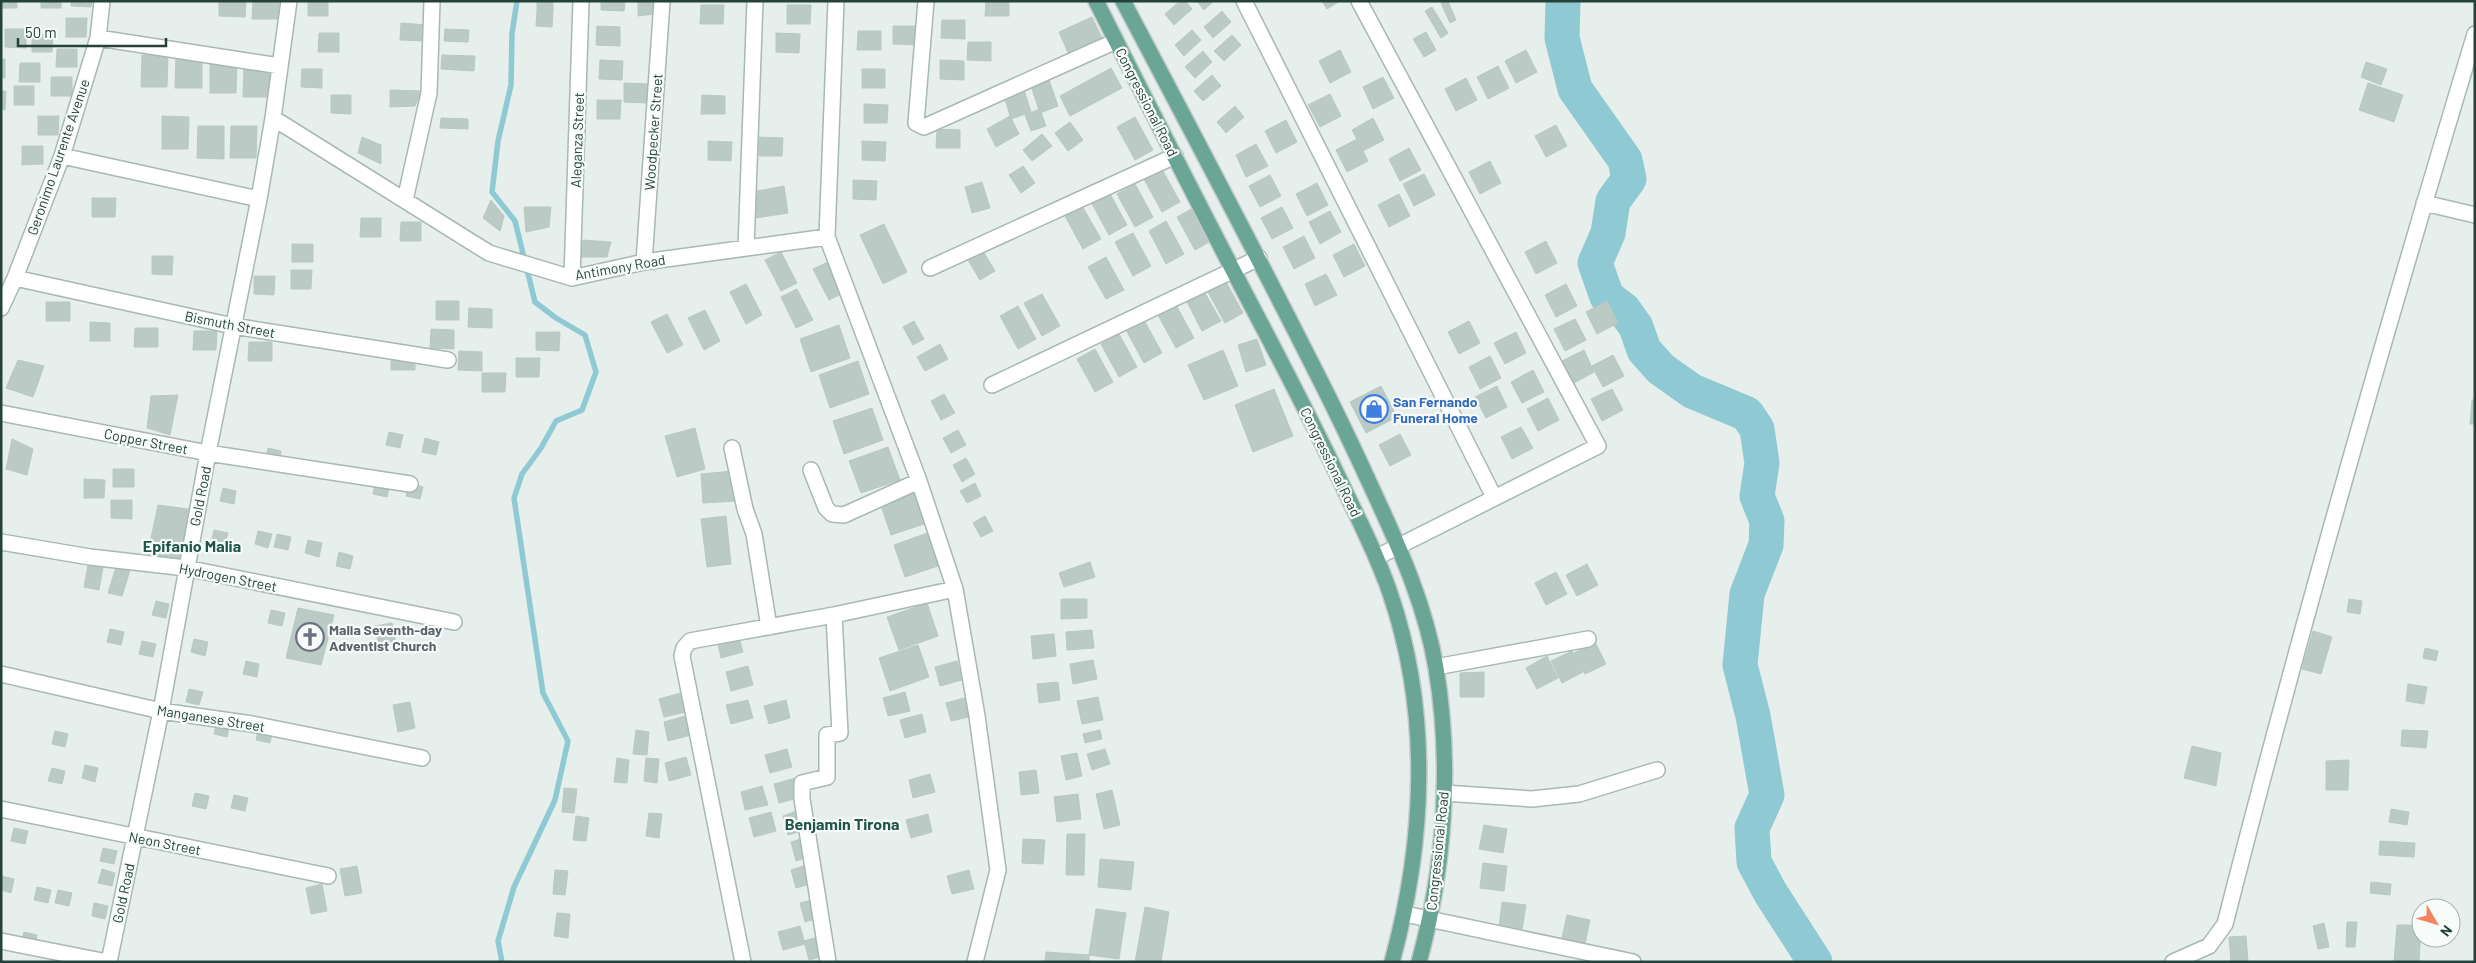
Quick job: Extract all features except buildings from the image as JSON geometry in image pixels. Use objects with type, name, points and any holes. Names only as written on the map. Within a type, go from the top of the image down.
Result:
[{"type":"main road","name":"Congressional Road","points":[[1096,1],[1318,433],[1377,557],[1400,627],[1410,672],[1420,766],[1415,852],[1405,914],[1392,962]]},
{"type":"main road","name":"Congressional Road","points":[[1123,1],[1342,422],[1399,548],[1424,619],[1436,667],[1444,763],[1444,794],[1430,920],[1419,962]]},
{"type":"main road","points":[[1420,766],[1444,763]]},
{"type":"street","name":"Geronimo Laurente Avenue","points":[[1,308],[15,278],[62,156],[98,38],[102,1]]},
{"type":"street","points":[[98,38],[280,66],[289,1]]},
{"type":"street","points":[[405,200],[429,93],[432,1]]},
{"type":"street","name":"Aleganza Street","points":[[572,278],[581,1]]},
{"type":"street","name":"Woodpecker Street","points":[[644,262],[662,1]]},
{"type":"street","points":[[746,248],[754,1]]},
{"type":"street","points":[[836,1],[827,237],[919,481],[955,589],[977,716],[998,870],[975,962]]},
{"type":"street","points":[[926,1],[916,123],[924,127],[1116,41]]},
{"type":"street","points":[[1244,1],[1494,497]]},
{"type":"street","points":[[1359,1],[1598,446],[1494,497],[1399,548],[1377,557]]},
{"type":"street","points":[[2173,962],[2209,946],[2225,924],[2276,722],[2424,202],[2475,34]]},
{"type":"street","name":"Gold Road","points":[[108,962],[161,711],[186,568],[259,198],[280,66]]},
{"type":"street","name":"Antimony Road","points":[[273,118],[489,254],[572,278],[644,262],[827,237]]},
{"type":"street","points":[[62,156],[259,198]]},
{"type":"street","points":[[930,268],[1175,156]]},
{"type":"street","points":[[2424,202],[2475,215]]},
{"type":"street","points":[[992,385],[1258,258]]},
{"type":"street","name":"Bismuth Street","points":[[15,278],[233,326],[448,360]]},
{"type":"street","name":"Copper Street","points":[[1,413],[208,453],[410,484]]},
{"type":"street","points":[[732,448],[745,509],[754,534],[769,627]]},
{"type":"street","points":[[811,470],[826,508],[832,514],[844,515],[919,481]]},
{"type":"street","name":"Hydrogen Street","points":[[1,542],[90,557],[186,568],[454,622]]},
{"type":"street","points":[[743,962],[682,656],[684,648],[690,641],[834,615],[955,589]]},
{"type":"street","points":[[828,962],[802,799],[802,783],[827,777],[827,735],[840,733],[834,615]]},
{"type":"street","points":[[1436,667],[1588,639]]},
{"type":"street","name":"Manganese Street","points":[[1,674],[161,711],[252,724],[422,758]]},
{"type":"street","points":[[1444,794],[1532,799],[1579,794],[1657,770]]},
{"type":"street","name":"Neon Street","points":[[1,809],[328,876]]},
{"type":"street","points":[[1405,914],[1634,962]]},
{"type":"street","points":[[1,941],[108,962]]},
{"type":"waterway","points":[[502,962],[498,941],[514,887],[555,800],[568,741],[543,693],[514,498],[522,474],[541,448],[556,421],[582,410],[596,372],[585,335],[556,318],[535,302],[515,221],[492,192],[498,141],[511,85],[512,33],[517,1]]},
{"type":"waterway","points":[[1563,1],[1562,38],[1575,89],[1625,160],[1629,179],[1613,201],[1608,233],[1595,263],[1607,297],[1624,310],[1636,327],[1644,350],[1661,369],[1692,391],[1747,414],[1757,429],[1762,463],[1757,496],[1767,521],[1766,545],[1747,594],[1740,665],[1753,716],[1767,795],[1752,828],[1754,862],[1770,892],[1815,962]]},
{"type":"place","name":"San Fernando Funeral Home","points":[[1374,409]]},
{"type":"place","name":"Malia Seventh-day Adventist Church","points":[[310,637]]},
{"type":"district","name":"Epifanio Malia","points":[[192,545]]},
{"type":"district","name":"Benjamin Tirona","points":[[842,823]]}]
